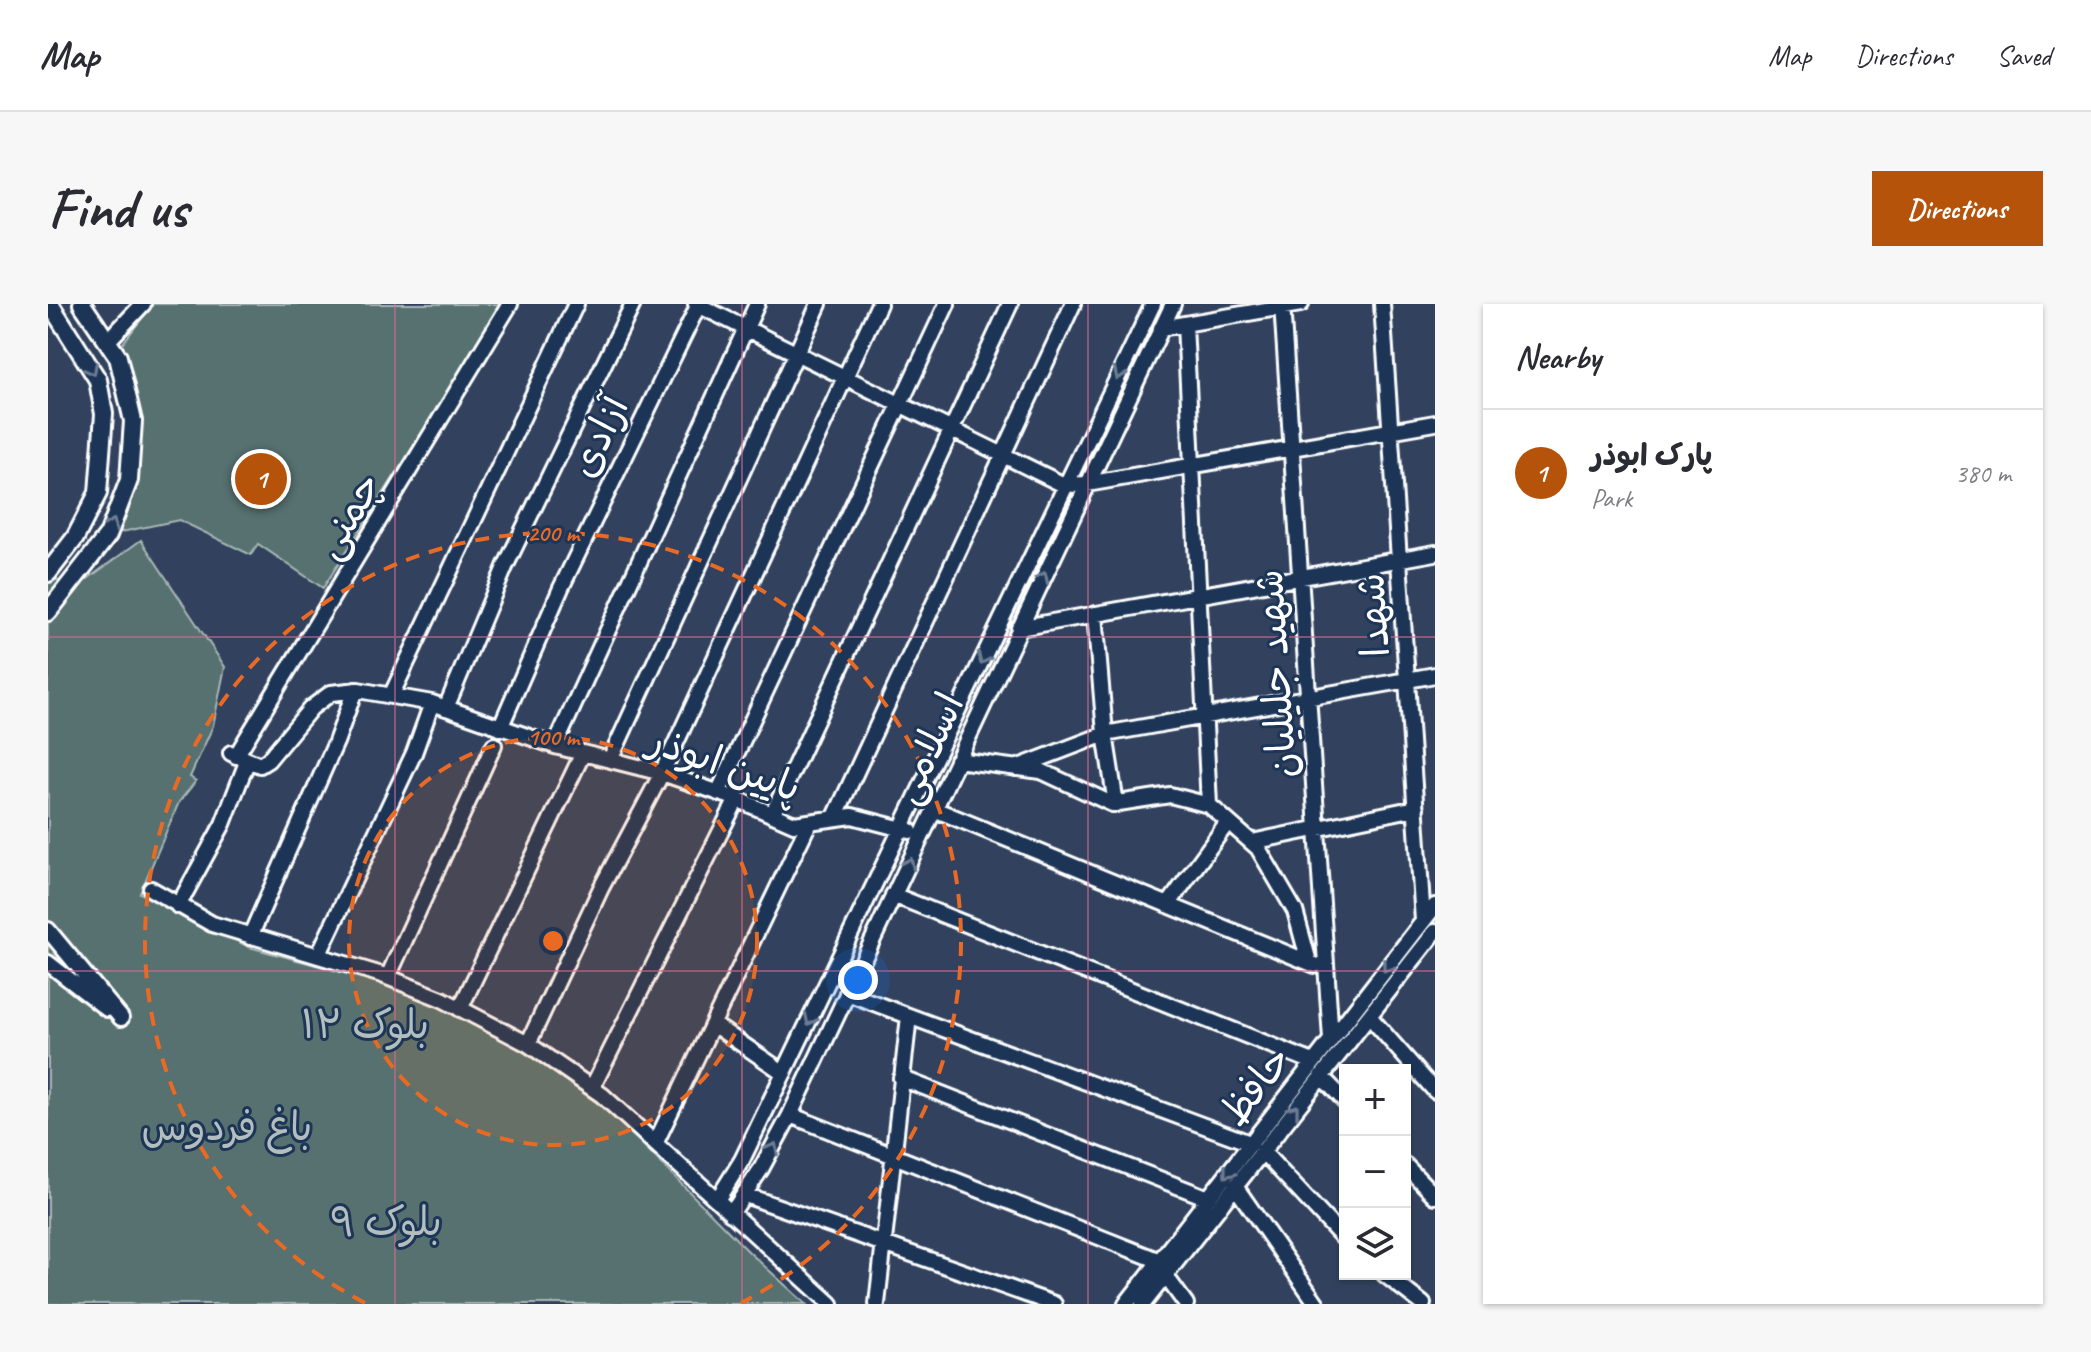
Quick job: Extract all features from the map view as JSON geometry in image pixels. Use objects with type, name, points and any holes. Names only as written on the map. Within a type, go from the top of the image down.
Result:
[{"type":"main road","points":[[48,573],[75,538],[98,493],[104,414],[98,380],[50,304]]},
{"type":"main road","points":[[48,612],[108,535],[129,480],[133,421],[118,357],[82,304]]},
{"type":"street","points":[[107,342],[143,304]]},
{"type":"street","name":"چمنی","points":[[178,906],[223,824],[238,757],[510,304]]},
{"type":"street","points":[[391,696],[576,304]]},
{"type":"street","points":[[318,956],[633,304]]},
{"type":"street","points":[[555,746],[757,304]]},
{"type":"street","points":[[611,758],[819,304]]},
{"type":"street","points":[[528,1044],[601,888],[662,773],[879,304]]},
{"type":"street","points":[[718,793],[947,304]]},
{"type":"street","points":[[772,815],[1010,304]]},
{"type":"street","points":[[835,817],[1073,304]]},
{"type":"street","name":"اسلامی","points":[[717,1200],[742,1160],[1153,304]]},
{"type":"street","name":"اسلامی","points":[[731,1214],[790,1115],[1173,304]]},
{"type":"street","points":[[1161,328],[1301,304]]},
{"type":"street","name":"شهدا","points":[[1382,304],[1423,921]]},
{"type":"street","points":[[698,305],[1064,485],[1087,484],[1435,423]]},
{"type":"street","name":"آزادی","points":[[500,728],[554,602],[698,305]]},
{"type":"street","name":"شهید جلیلیان","points":[[1282,306],[1331,1039]]},
{"type":"street","points":[[1185,324],[1209,805]]},
{"type":"street","points":[[1019,628],[1435,553]]},
{"type":"street","points":[[48,573],[67,587]]},
{"type":"street","points":[[1095,614],[1105,734],[1116,804]]},
{"type":"street","points":[[1016,768],[1105,734],[1435,675]]},
{"type":"street","points":[[250,937],[336,742],[355,690]]},
{"type":"street","name":"پایین ابوذر","points":[[238,757],[260,765],[268,760],[302,717],[331,693],[355,690],[439,706],[555,746],[662,773],[737,799],[794,824],[808,825],[835,817],[852,816],[921,835]]},
{"type":"street","points":[[388,977],[494,745]]},
{"type":"street","points":[[460,1009],[583,753]]},
{"type":"street","points":[[957,760],[1041,771],[1092,797],[1116,804],[1170,795],[1209,805],[1252,842],[1279,881],[1295,911],[1309,962]]},
{"type":"street","points":[[592,1088],[665,936],[737,799]]},
{"type":"street","points":[[1252,842],[1416,808]]},
{"type":"street","points":[[934,809],[1327,969]]},
{"type":"street","points":[[1168,905],[1228,822]]},
{"type":"street","points":[[656,1142],[808,825]]},
{"type":"street","points":[[151,889],[212,924],[388,977],[528,1044],[592,1088],[656,1142],[831,1304]]},
{"type":"street","points":[[893,895],[1313,1062]]},
{"type":"street","name":"حافظ","points":[[1126,1304],[1166,1267],[1235,1186],[1256,1147],[1313,1062],[1435,906]]},
{"type":"street","points":[[48,930],[121,1018],[75,988],[48,963]]},
{"type":"street","name":"حافظ","points":[[1143,1304],[1208,1198],[1321,1076],[1435,933]]},
{"type":"street","points":[[847,993],[1256,1147],[1339,1234]]},
{"type":"street","points":[[877,1304],[909,1016]]},
{"type":"street","points":[[1369,1016],[1435,1091]]},
{"type":"street","points":[[713,1024],[784,1073]]},
{"type":"street","points":[[1321,1076],[1339,1095]]},
{"type":"street","points":[[901,1078],[1208,1198]]},
{"type":"street","points":[[790,1115],[1166,1267],[1186,1304]]},
{"type":"street","points":[[1411,1171],[1435,1196]]},
{"type":"street","points":[[1235,1186],[1317,1304]]},
{"type":"street","points":[[745,1195],[1054,1304]]},
{"type":"street","points":[[1392,1280],[1423,1304]]},
{"type":"green space","points":[[153,304],[504,304],[323,588],[258,544],[251,555],[179,520],[117,533],[139,439],[120,347]]},
{"type":"green space","name":"باغ فردوس","points":[[141,540],[225,667],[213,726],[190,777],[196,781],[179,802],[140,893],[249,947],[401,988],[466,1018],[530,1056],[609,1111],[750,1253],[806,1304],[48,1304],[48,573],[71,591]]},
{"type":"place","name":"پارک ابوذر","points":[[261,479]]},
{"type":"park label","name":"بلوک ۱۲","points":[[365,1024]]},
{"type":"park label","name":"بلوک ۹","points":[[386,1221]]}]
